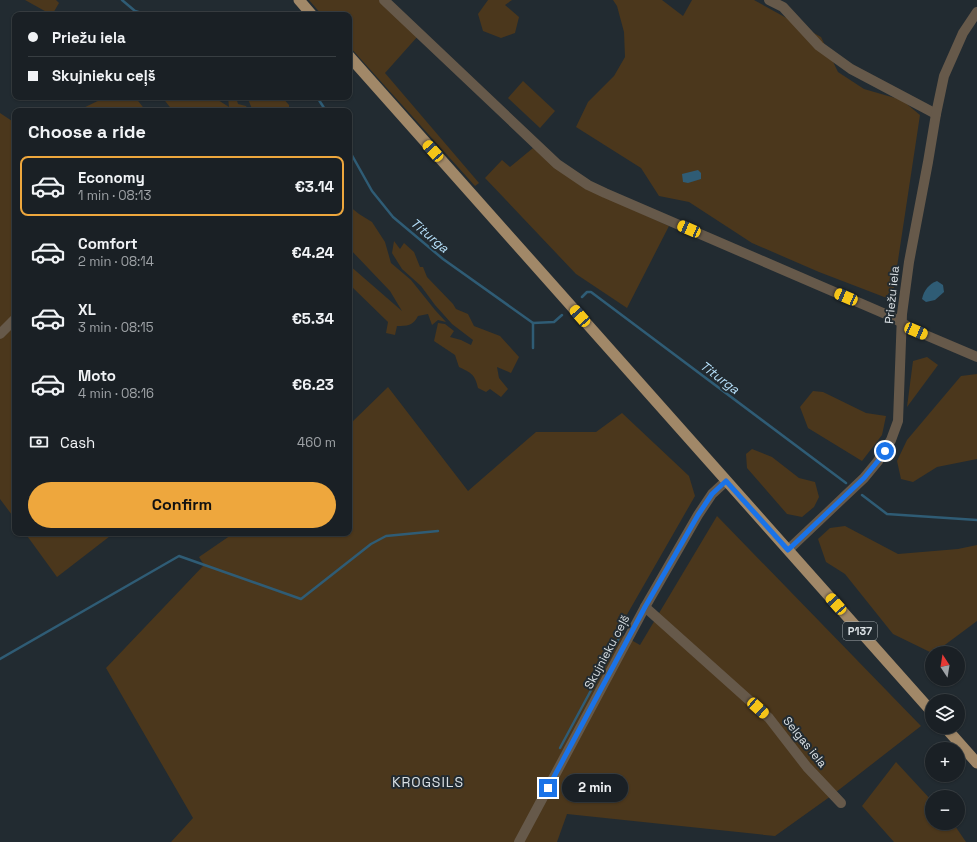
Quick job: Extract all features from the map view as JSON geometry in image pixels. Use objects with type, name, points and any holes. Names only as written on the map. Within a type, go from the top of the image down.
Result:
[{"type":"main road","points":[[299,0],[309,12]]},
{"type":"main road","name":"P137","points":[[352,59],[925,704]]},
{"type":"main road","points":[[951,734],[977,763]]},
{"type":"street","points":[[384,0],[557,164],[588,185],[890,316],[916,331],[977,357]]},
{"type":"street","points":[[769,0],[783,7],[819,46],[851,69],[936,114]]},
{"type":"street","name":"Priežu iela","points":[[788,550],[864,478],[878,461],[891,440],[898,421],[902,323],[909,262],[936,114],[944,76],[963,33],[977,12]]},
{"type":"street","points":[[0,334],[12,322]]},
{"type":"street","name":"Skujnieku ceļš","points":[[519,842],[645,607],[703,506],[712,494],[726,481]]},
{"type":"street","name":"Selgas iela","points":[[645,607],[770,718],[807,767],[842,803]]},
{"type":"shaded area","points":[[25,0],[56,0],[59,3],[54,12],[47,12]]},
{"type":"shaded area","points":[[309,0],[379,0],[418,36],[385,73],[479,183],[475,186],[352,49],[352,12],[319,12]]},
{"type":"shaded area","points":[[488,0],[512,0],[505,5],[519,17],[515,33],[501,38],[483,31],[478,14]]},
{"type":"shaded area","points":[[613,0],[662,0],[683,16],[692,0],[754,0],[821,37],[838,72],[864,89],[902,100],[920,115],[892,300],[819,272],[752,243],[689,202],[659,196],[641,168],[576,127],[588,102],[614,76],[625,57],[624,32],[617,6]]},
{"type":"shaded area","points":[[523,81],[555,111],[540,128],[508,98]]},
{"type":"shaded area","points":[[100,100],[137,100],[144,108],[83,108]]},
{"type":"shaded area","points":[[164,100],[218,100],[229,107],[228,100],[237,100],[238,104],[246,106],[247,108],[171,108]]},
{"type":"shaded area","points":[[248,100],[285,100],[289,105],[289,108],[252,108]]},
{"type":"shaded area","points":[[0,113],[12,121],[12,515],[0,499]]},
{"type":"shaded area","points":[[533,148],[581,186],[669,226],[627,308],[576,274],[485,178],[502,160],[510,167]]},
{"type":"shaded area","points":[[352,208],[372,222],[385,242],[391,263],[411,280],[446,322],[438,320],[432,325],[428,314],[418,316],[412,324],[397,326],[395,335],[386,333],[388,322],[352,287],[352,268],[402,311],[390,291],[352,251]]},
{"type":"shaded area","points":[[394,241],[400,249],[404,243],[414,252],[420,267],[423,267],[427,277],[456,309],[468,314],[474,326],[500,336],[519,357],[511,373],[497,367],[499,378],[508,389],[501,397],[490,389],[486,392],[478,388],[472,374],[459,367],[455,355],[434,341],[438,323],[445,324],[454,331],[450,337],[471,345],[473,340],[452,324],[421,286],[402,269],[392,253]]},
{"type":"shaded area","points":[[927,357],[938,365],[907,407],[913,361]]},
{"type":"shaded area","points":[[977,374],[977,459],[937,467],[913,482],[901,479],[897,461],[907,440],[961,376]]},
{"type":"shaded area","points":[[388,387],[468,491],[536,432],[596,432],[622,413],[689,476],[695,496],[617,632],[640,645],[717,516],[921,726],[831,796],[775,836],[567,814],[557,842],[171,842],[193,818],[106,668],[204,565],[199,557],[230,536],[352,536],[352,422]]},
{"type":"shaded area","points":[[813,391],[823,392],[866,413],[886,416],[882,435],[862,461],[808,428],[800,407]]},
{"type":"shaded area","points":[[752,449],[772,457],[799,478],[815,482],[819,497],[814,507],[802,517],[787,514],[747,468],[746,454]]},
{"type":"shaded area","points":[[845,526],[898,554],[958,549],[977,545],[977,621],[943,646],[925,646],[925,650],[893,634],[845,574],[826,562],[818,539],[830,528]]},
{"type":"shaded area","points":[[27,536],[110,536],[57,577]]},
{"type":"shaded area","points":[[896,762],[925,793],[925,830],[958,830],[966,842],[894,842],[862,806]]},
{"type":"water","points":[[698,170],[701,173],[701,179],[688,183],[683,182],[682,174]]},
{"type":"water","points":[[937,281],[943,285],[944,292],[935,300],[926,302],[922,299],[924,293],[929,286]]},
{"type":"waterway","name":"Titurga","points":[[122,0],[138,12]]},
{"type":"waterway","name":"Titurga","points":[[319,100],[324,108]]},
{"type":"waterway","name":"Titurga","points":[[352,155],[372,191],[393,217],[443,259],[533,323],[554,322],[562,315]]},
{"type":"waterway","name":"Titurga","points":[[582,297],[587,292],[591,292],[846,483]]},
{"type":"waterway","points":[[533,323],[533,348]]},
{"type":"waterway","name":"Titurga","points":[[862,495],[887,514],[977,520]]},
{"type":"waterway","points":[[0,659],[179,556],[301,599],[371,544],[386,536],[438,531]]},
{"type":"waterway","points":[[560,748],[625,627]]},
{"type":"district","name":"KROGSILS","points":[[428,782]]},
{"type":"route","points":[[548,788],[645,607],[703,506],[712,494],[726,481],[788,550],[864,478],[885,451]]}]
